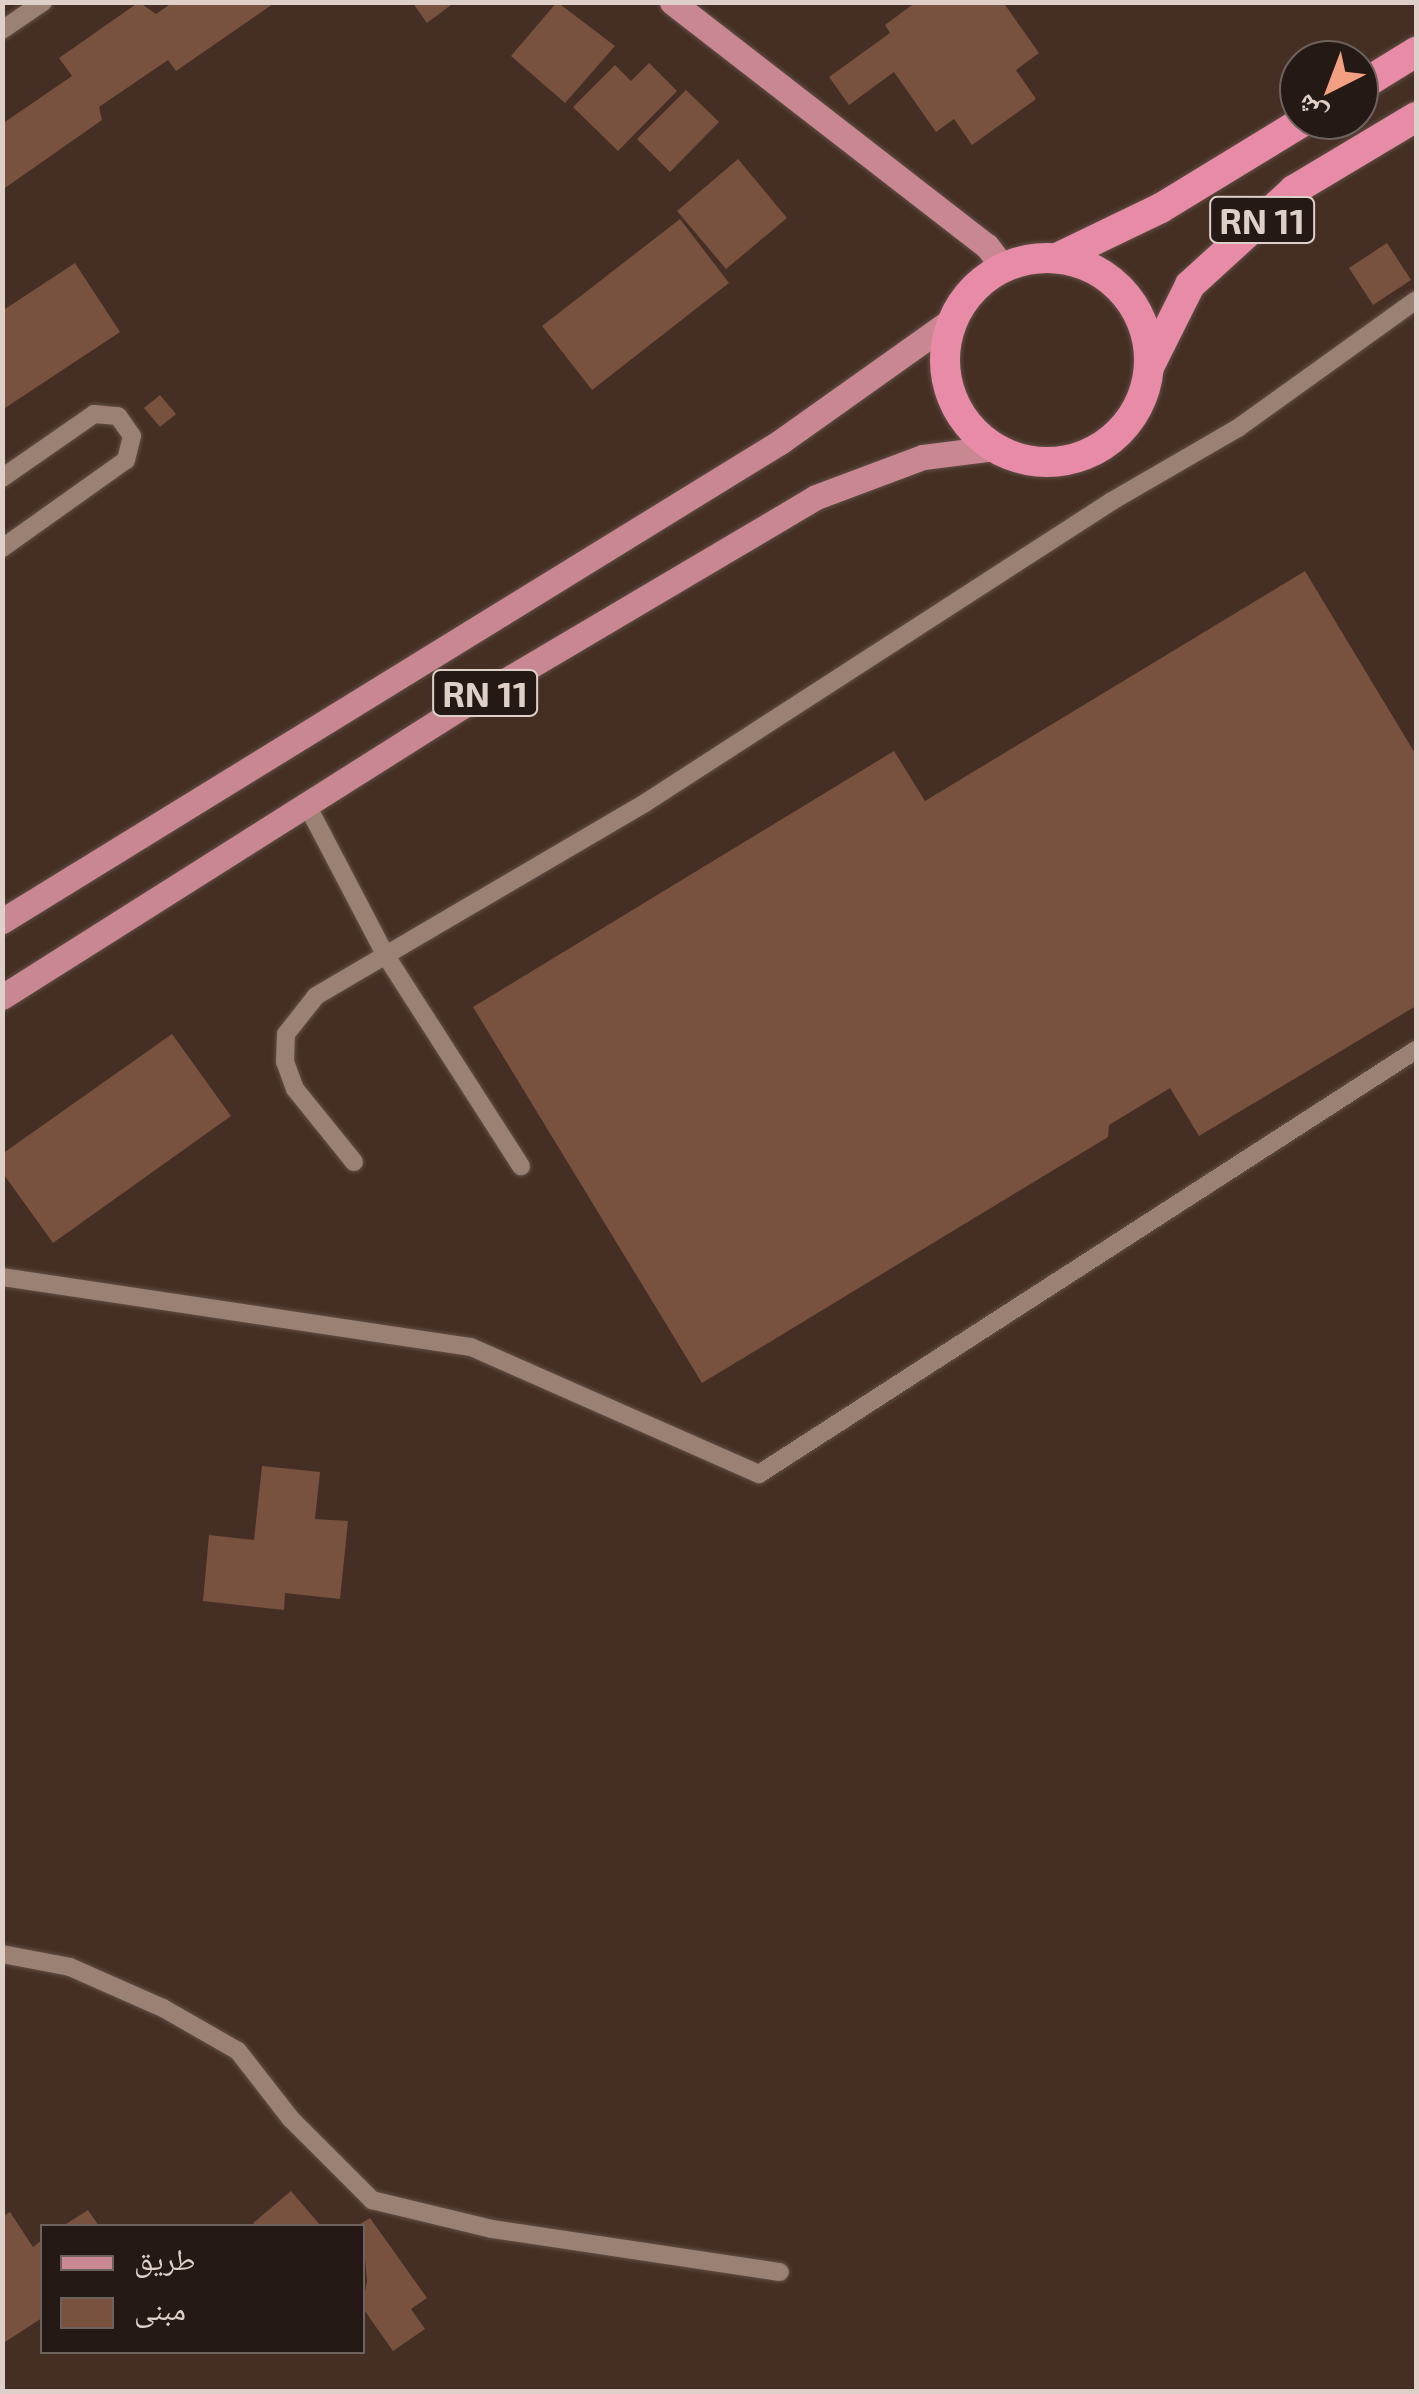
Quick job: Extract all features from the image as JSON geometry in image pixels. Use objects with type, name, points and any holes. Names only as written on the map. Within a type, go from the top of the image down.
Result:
[{"type":"highway","points":[[1379,75],[1416,52]]},
{"type":"highway","name":"RN 11","points":[[1150,365],[1190,285],[1294,190],[1416,116]]},
{"type":"highway","name":"RN 11","points":[[1057,258],[1161,208],[1279,136]]},
{"type":"highway","points":[[1057,258],[1087,265],[1114,282],[1147,334],[1150,365],[1142,399],[1124,429],[1096,451],[1045,461],[994,448],[966,424],[949,391],[944,354],[952,319],[973,288],[1003,267],[1057,258]]},
{"type":"main road","points":[[672,2],[987,246],[1003,267]]},
{"type":"main road","name":"RN 11","points":[[2,921],[780,442],[952,319]]},
{"type":"main road","name":"RN 11","points":[[2,997],[307,805],[816,497],[923,457],[994,448]]},
{"type":"street","points":[[2,30],[44,2]]},
{"type":"street","points":[[354,1162],[295,1088],[285,1062],[286,1034],[316,996],[645,803],[1112,501],[1238,428],[1416,300]]},
{"type":"street","points":[[2,478],[94,414],[118,416],[132,436],[126,460],[2,548]]},
{"type":"street","points":[[307,805],[386,956],[521,1166]]},
{"type":"street","points":[[2,1277],[471,1347],[759,1474],[1416,1050]]},
{"type":"street","points":[[2,1954],[70,1967],[163,2008],[238,2052],[291,2120],[372,2200],[492,2229],[780,2272]]},
{"type":"building","points":[[139,2],[156,14],[173,2],[276,2],[176,71],[168,60],[99,107],[102,120],[2,190],[2,124],[72,76],[59,58]]},
{"type":"building","points":[[412,2],[455,2],[427,23]]},
{"type":"building","points":[[557,2],[615,46],[565,103],[511,56]]},
{"type":"building","points":[[916,2],[1003,2],[1039,53],[1016,70],[1036,99],[972,145],[954,119],[936,132],[894,72],[849,105],[829,77],[890,33],[885,25]]},
{"type":"building","points":[[649,63],[677,91],[618,151],[573,107],[615,65],[631,81]]},
{"type":"building","points":[[686,90],[719,122],[670,172],[637,139]]},
{"type":"building","points":[[738,159],[787,218],[726,269],[677,211]]},
{"type":"building","points":[[680,219],[729,283],[592,390],[542,326]]},
{"type":"building","points":[[1387,243],[1411,280],[1373,305],[1349,268]]},
{"type":"building","points":[[75,263],[120,332],[2,410],[2,311]]},
{"type":"building","points":[[160,395],[176,414],[160,427],[144,408]]},
{"type":"building","points":[[1305,571],[1416,755],[1416,1006],[1199,1136],[1170,1088],[1109,1125],[1108,1137],[702,1383],[473,1007],[894,751],[925,801]]},
{"type":"building","points":[[172,1034],[231,1116],[53,1243],[2,1172],[2,1154]]},
{"type":"building","points":[[262,1466],[320,1472],[315,1519],[348,1521],[340,1599],[285,1593],[284,1610],[203,1601],[209,1535],[254,1540]]},
{"type":"building","points":[[291,2191],[319,2224],[254,2224]]},
{"type":"building","points":[[88,2210],[98,2224],[66,2224]]},
{"type":"building","points":[[10,2212],[33,2247],[40,2242],[40,2319],[2,2344],[2,2217]]},
{"type":"building","points":[[370,2218],[427,2298],[411,2309],[425,2329],[393,2351],[365,2311],[365,2224],[360,2224]]}]
